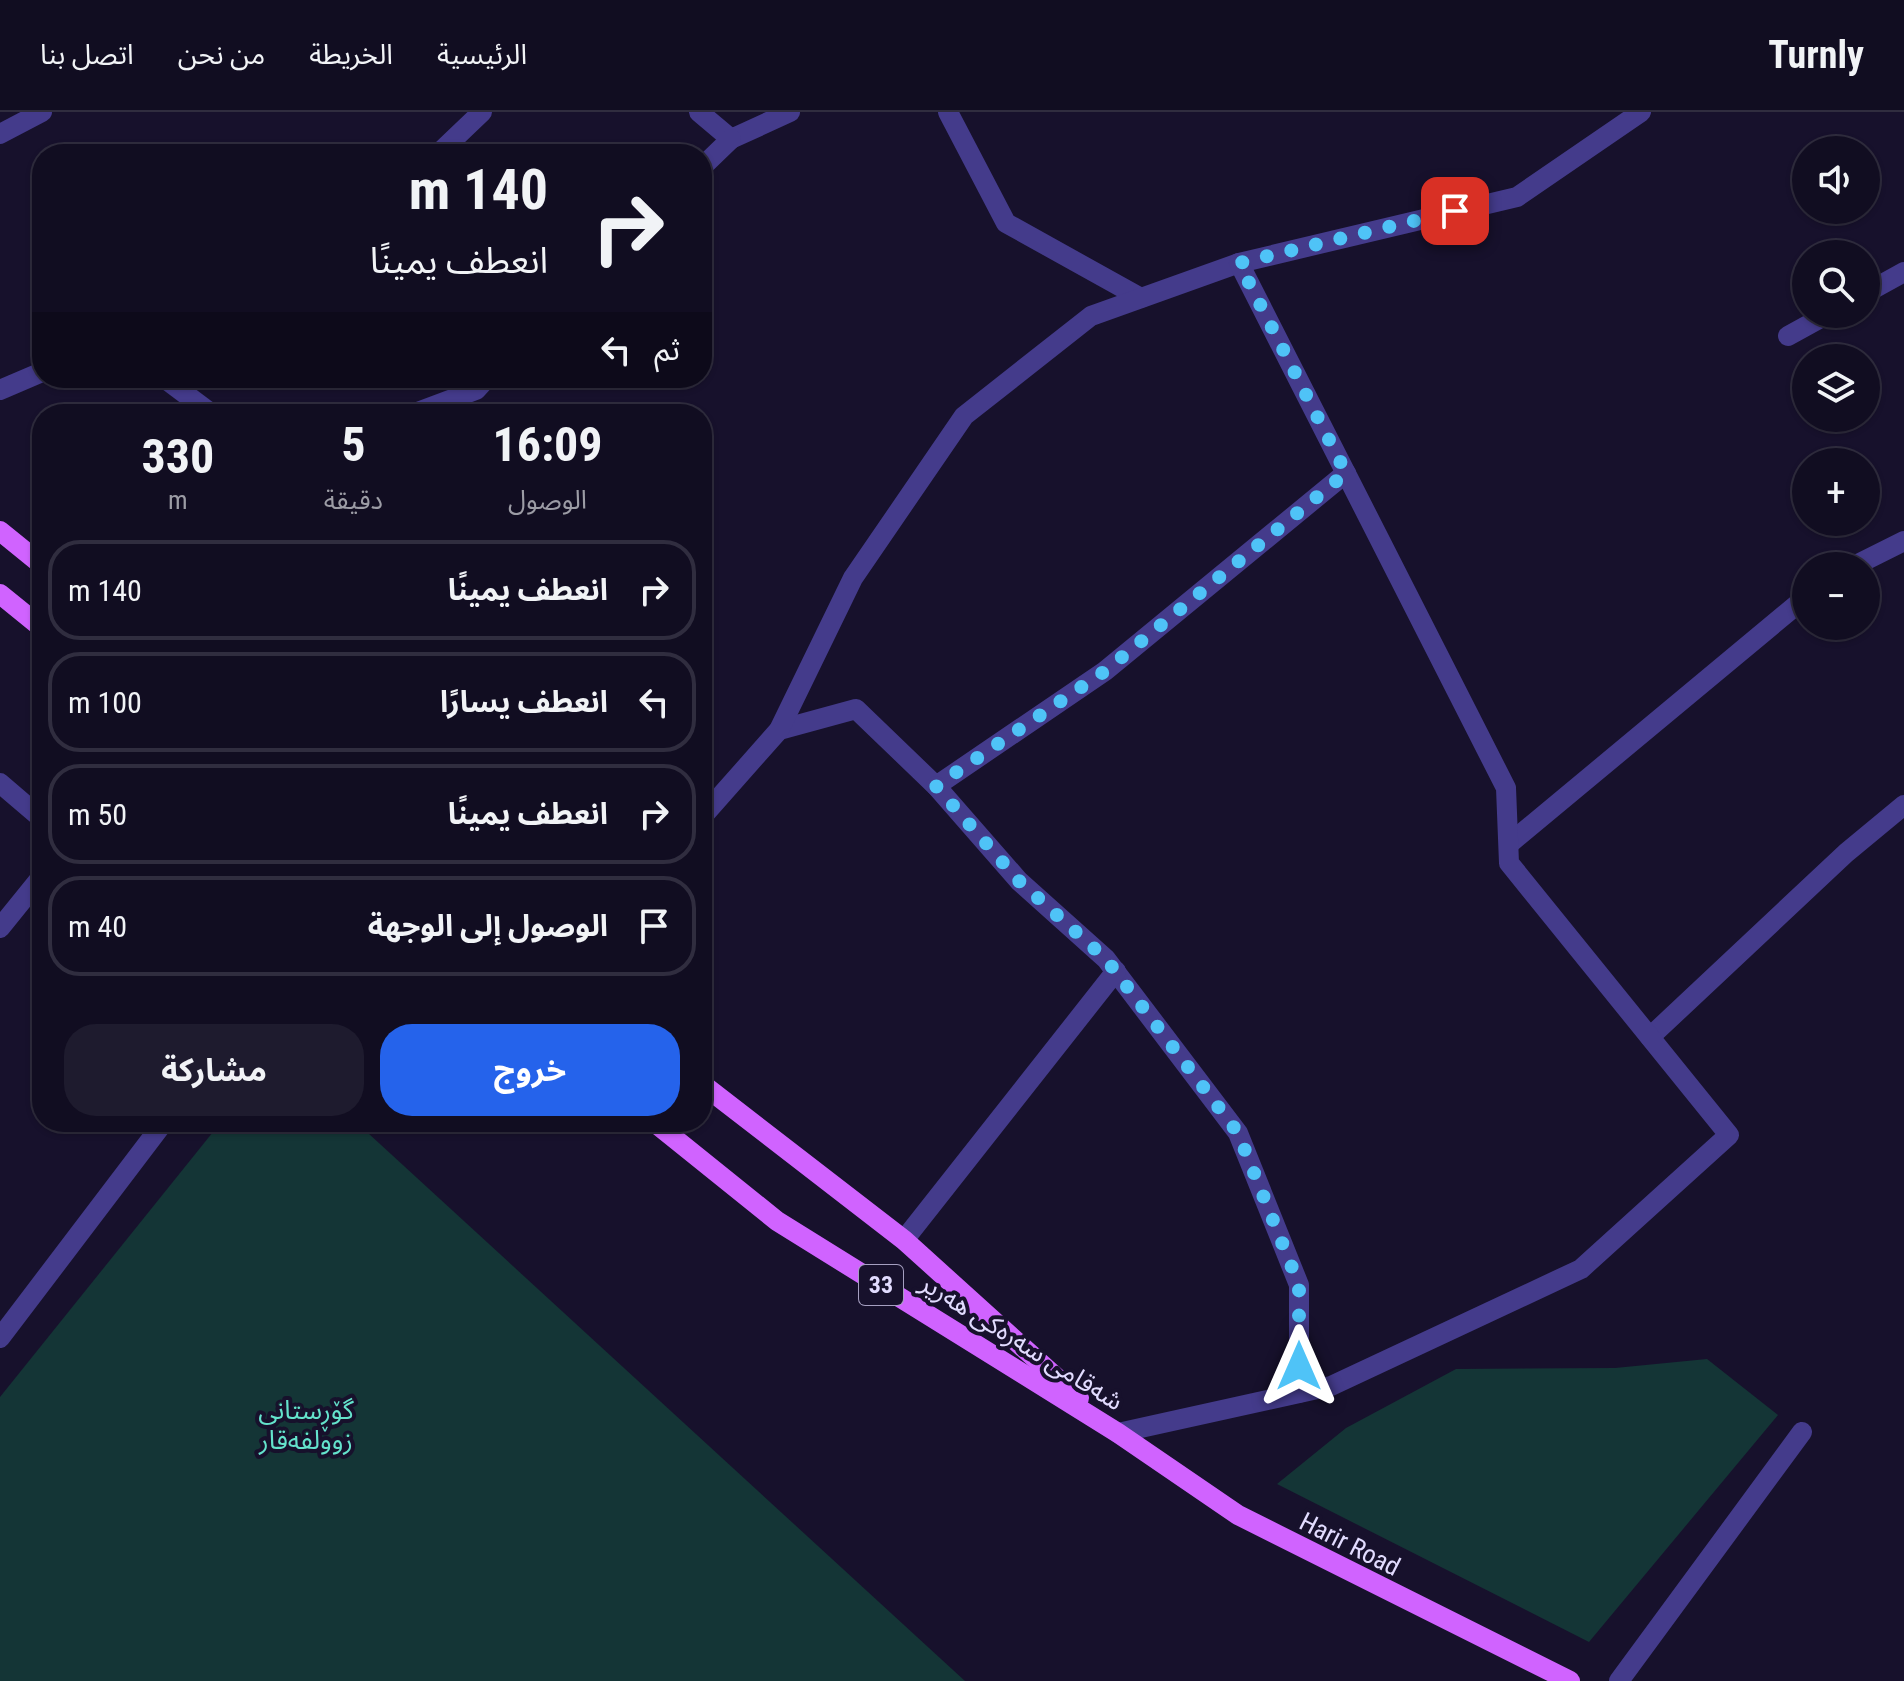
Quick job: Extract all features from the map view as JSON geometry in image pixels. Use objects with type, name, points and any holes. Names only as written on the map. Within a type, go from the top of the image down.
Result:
[{"type":"main road","points":[[0,531],[32,557]]},
{"type":"main road","points":[[0,594],[32,620]]},
{"type":"main road","name":"شەقامی سەرەکی هەریر","points":[[712,1092],[904,1240],[1118,1433]]},
{"type":"main road","name":"شەقامی سەرەکی هەریر","points":[[666,1132],[777,1221],[1118,1433]]},
{"type":"main road","name":"Harir Road","points":[[1118,1433],[1238,1515],[1570,1681]]},
{"type":"street","points":[[0,134],[42,112]]},
{"type":"street","points":[[448,144],[482,112]]},
{"type":"street","points":[[699,112],[731,139]]},
{"type":"street","points":[[712,157],[731,139],[790,112]]},
{"type":"street","points":[[948,112],[1006,223],[1141,298]]},
{"type":"street","points":[[712,806],[779,730],[853,578],[964,416],[1091,316],[1239,263],[1517,197],[1641,112]]},
{"type":"street","points":[[1118,1433],[1331,1386],[1581,1269],[1729,1135],[1509,863],[1506,788],[1239,263]]},
{"type":"street","points":[[1880,285],[1904,272]]},
{"type":"street","points":[[1788,336],[1803,328]]},
{"type":"street","points":[[0,390],[32,376]]},
{"type":"street","points":[[177,388],[199,404]]},
{"type":"street","points":[[439,404],[478,388]]},
{"type":"street","points":[[936,786],[1105,671],[1346,473]]},
{"type":"street","points":[[1880,553],[1904,541]]},
{"type":"street","points":[[1509,844],[1792,609]]},
{"type":"street","points":[[779,730],[856,709],[936,786],[1019,881],[1116,971],[1238,1133],[1299,1285],[1299,1393]]},
{"type":"street","points":[[0,783],[32,810]]},
{"type":"street","points":[[1650,1037],[1846,853],[1904,805]]},
{"type":"street","points":[[0,928],[32,888]]},
{"type":"street","points":[[904,1240],[1116,971]]},
{"type":"street","points":[[0,1338],[156,1132]]},
{"type":"street","points":[[1619,1681],[1802,1432]]},
{"type":"green space","name":"گۆڕستانی زوولفەقار","points":[[213,1132],[367,1132],[965,1681],[0,1681],[0,1397]]},
{"type":"green space","points":[[1707,1359],[1778,1415],[1589,1642],[1277,1484],[1346,1428],[1456,1369],[1615,1368]]},
{"type":"route","points":[[1299,1366],[1299,1285],[1238,1133],[1106,959],[1019,881],[936,786],[1105,671],[1346,473],[1239,263],[1455,211]]}]
